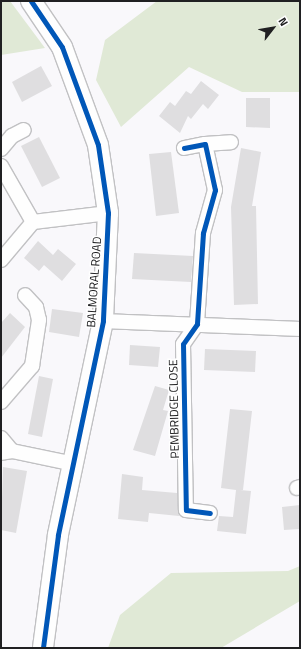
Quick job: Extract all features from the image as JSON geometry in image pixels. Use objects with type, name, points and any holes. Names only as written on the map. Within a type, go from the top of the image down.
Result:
[{"type":"street","name":"BALMORAL ROAD","points":[[31,1],[62,47],[98,145],[108,212],[103,321],[58,535],[43,648]]},
{"type":"street","points":[[1,149],[12,136],[24,130]]},
{"type":"street","points":[[184,148],[205,144],[231,142]]},
{"type":"street","points":[[197,324],[203,233],[215,190],[205,144]]},
{"type":"street","points":[[1,166],[33,222]]},
{"type":"street","points":[[1,260],[33,222],[108,212]]},
{"type":"street","points":[[1,402],[32,366],[39,320],[36,308],[25,295]]},
{"type":"street","points":[[103,321],[300,329]]},
{"type":"street","name":"PEMBRIDGE CLOSE","points":[[197,324],[183,344],[186,510],[210,513]]},
{"type":"street","points":[[1,438],[7,452],[74,464]]},
{"type":"green space","points":[[1,1],[10,1],[45,48],[1,55]]},
{"type":"green space","points":[[157,1],[300,1],[300,92],[242,92],[189,67],[121,127],[96,80],[105,40]]},
{"type":"green space","points":[[300,566],[300,601],[221,648],[108,648],[120,615],[171,573],[288,571]]},
{"type":"building","points":[[41,66],[52,86],[22,102],[12,82]]},
{"type":"building","points":[[201,81],[219,95],[208,109],[203,104],[191,119],[188,116],[180,133],[159,116],[170,102],[175,106],[186,91],[191,94]]},
{"type":"building","points":[[246,98],[270,98],[270,128],[246,127]]},
{"type":"building","points":[[39,137],[60,178],[42,187],[21,146]]},
{"type":"building","points":[[241,148],[261,152],[252,206],[256,206],[258,304],[234,305],[231,207]]},
{"type":"building","points":[[171,152],[179,213],[156,216],[149,154]]},
{"type":"building","points":[[38,241],[53,255],[58,249],[76,264],[62,281],[44,265],[39,271],[24,258]]},
{"type":"building","points":[[134,253],[193,256],[191,282],[132,279]]},
{"type":"building","points":[[52,309],[83,313],[79,337],[49,332]]},
{"type":"building","points":[[10,313],[25,327],[1,358],[1,323]]},
{"type":"building","points":[[130,345],[160,347],[158,367],[129,365]]},
{"type":"building","points":[[205,349],[256,351],[255,372],[204,370]]},
{"type":"building","points":[[39,376],[53,379],[42,437],[28,434]]},
{"type":"building","points":[[155,386],[169,390],[163,410],[168,411],[155,456],[133,450]]},
{"type":"building","points":[[230,409],[252,411],[243,490],[240,490],[251,491],[246,534],[217,531],[219,516],[233,517],[236,490],[221,488]]},
{"type":"building","points":[[3,467],[27,471],[16,533],[1,530]]},
{"type":"building","points":[[122,474],[143,477],[142,490],[177,493],[179,516],[149,513],[148,522],[118,519]]},
{"type":"building","points":[[300,505],[300,529],[284,530],[282,507]]},
{"type":"cycle path","points":[[31,1],[62,47],[98,145],[108,213],[103,321],[58,535],[43,648]]},
{"type":"cycle path","points":[[184,148],[205,144],[215,190],[203,233],[197,324],[183,344],[186,510],[210,513]]}]
